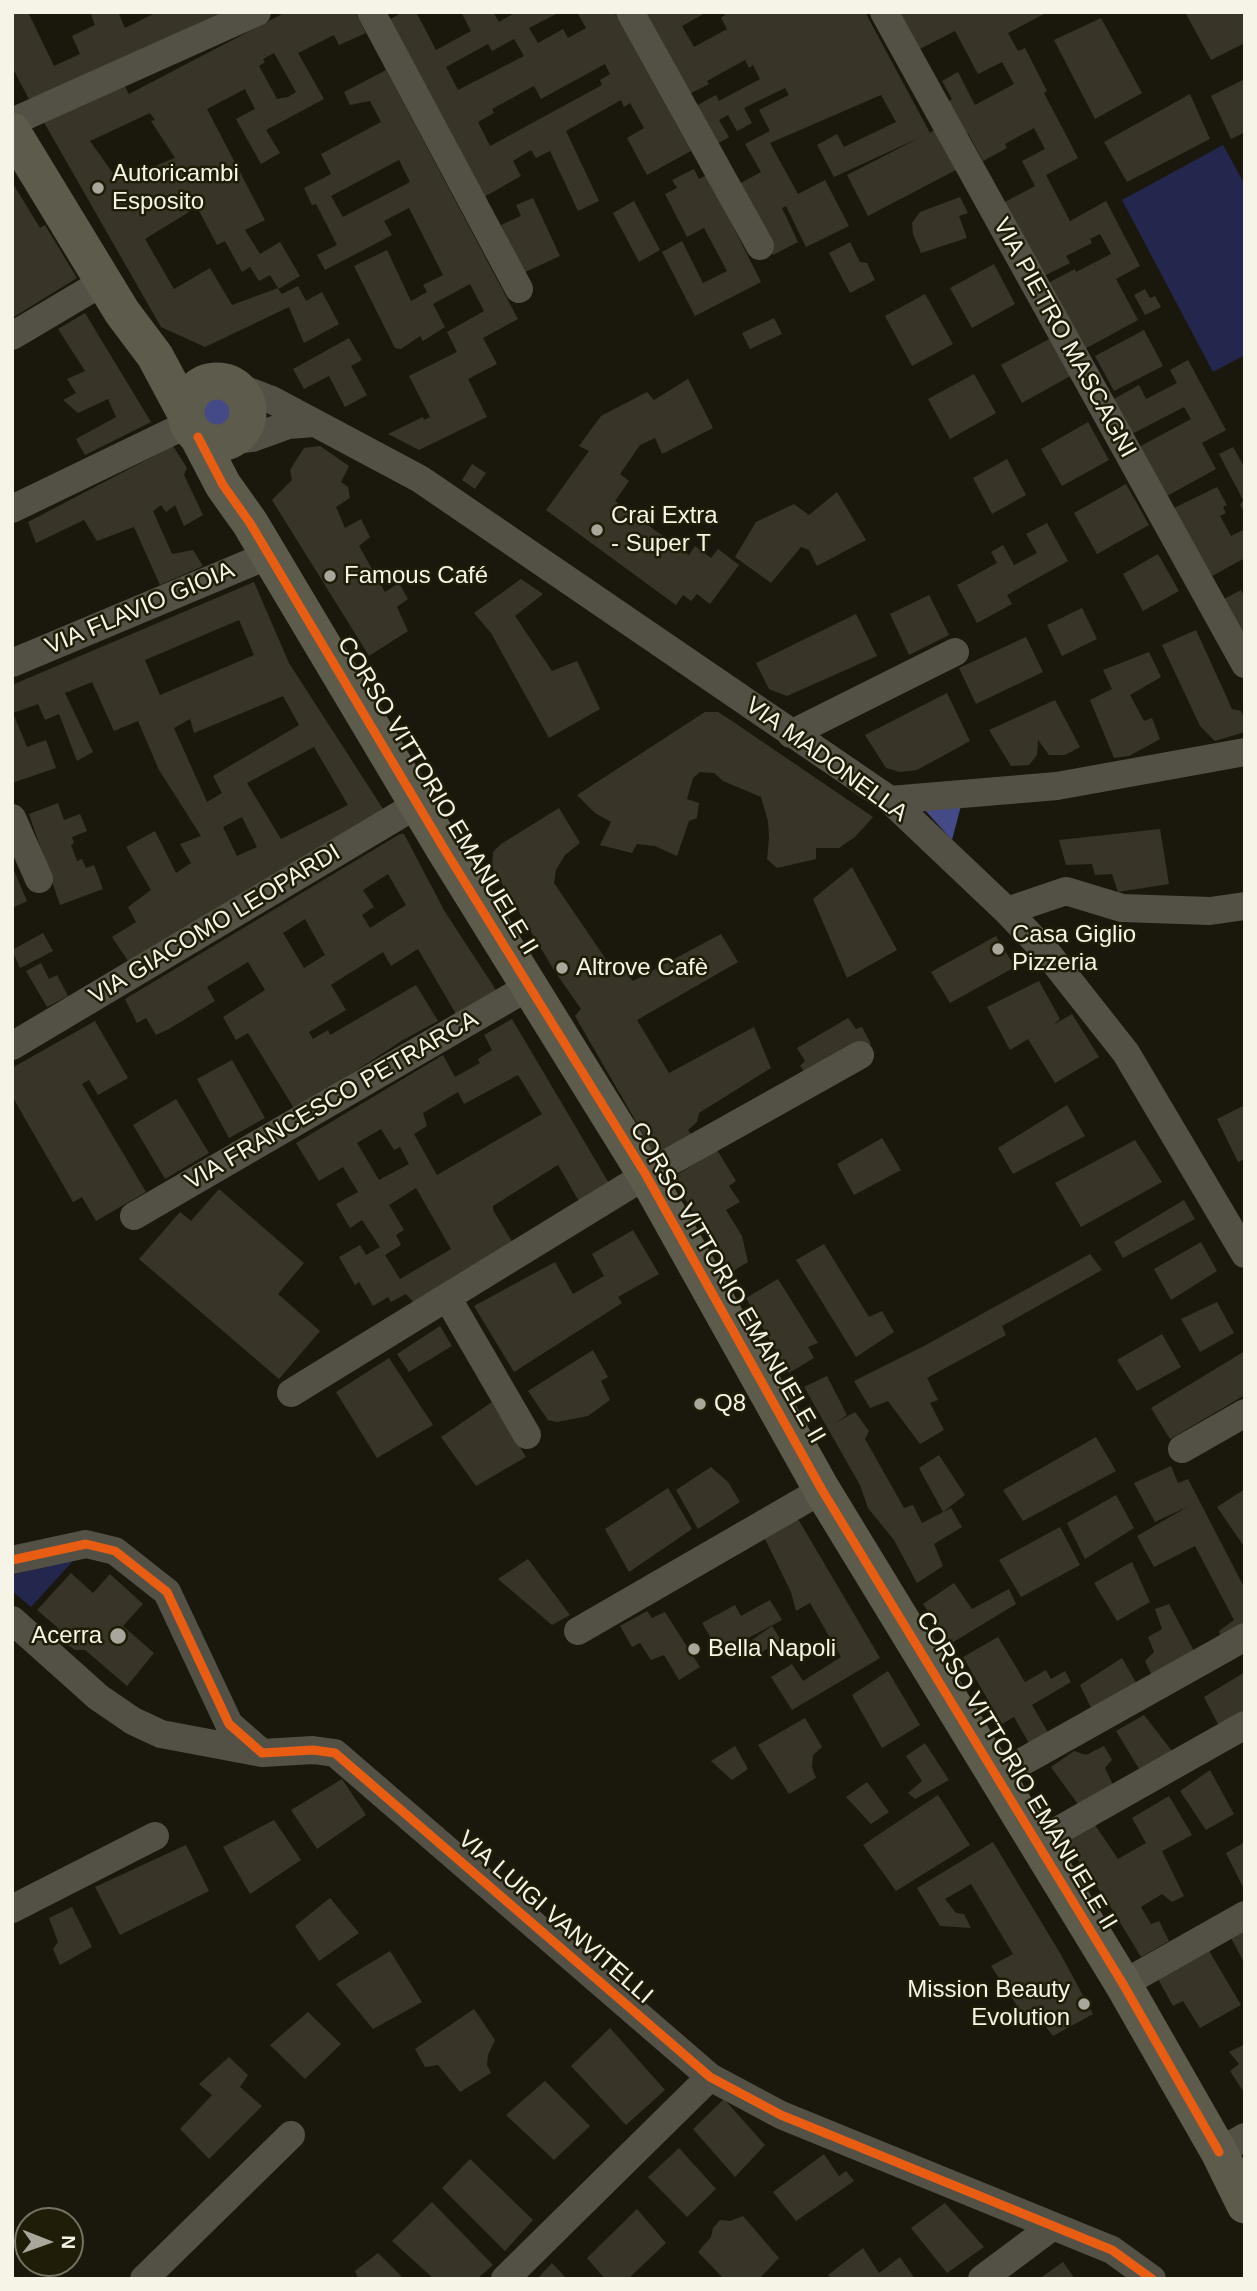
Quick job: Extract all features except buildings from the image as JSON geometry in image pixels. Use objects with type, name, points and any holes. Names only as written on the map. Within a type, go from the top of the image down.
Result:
[{"type":"main road","points":[[12,131],[103,282],[163,370],[219,418]]},
{"type":"main road","points":[[143,338],[184,363],[219,418]]},
{"type":"main road","name":"CORSO VITTORIO EMANUELE II","points":[[219,418],[238,494],[250,523],[418,804],[646,1175],[822,1490],[1035,1843],[1123,1984],[1232,2145],[1245,2205]]},
{"type":"street","points":[[12,122],[257,12]]},
{"type":"street","points":[[371,12],[519,289]]},
{"type":"street","points":[[630,12],[760,246]]},
{"type":"street","name":"VIA PIETRO MASCAGNI","points":[[884,12],[1245,664]]},
{"type":"street","points":[[12,336],[103,282]]},
{"type":"street","name":"VIA MADONELLA","points":[[219,418],[272,400],[420,479],[890,800],[1007,911],[1048,954],[1126,1053],[1245,1254]]},
{"type":"street","points":[[12,509],[219,418],[288,425],[314,423]]},
{"type":"street","name":"VIA FLAVIO GIOIA","points":[[12,663],[269,555]]},
{"type":"street","points":[[791,734],[955,652]]},
{"type":"street","points":[[890,800],[1057,786],[1245,752]]},
{"type":"street","name":"VIA GIACOMO LEOPARDI","points":[[12,1045],[418,804]]},
{"type":"street","points":[[12,818],[39,879]]},
{"type":"street","points":[[1007,911],[1066,891],[1122,908],[1210,911],[1245,906]]},
{"type":"street","name":"VIA FRANCESCO PETRARCA","points":[[134,1216],[530,986]]},
{"type":"street","points":[[291,1393],[646,1175],[860,1055]]},
{"type":"street","points":[[447,1297],[527,1435]]},
{"type":"street","points":[[1182,1449],[1245,1413]]},
{"type":"street","points":[[578,1630],[822,1490]]},
{"type":"street","points":[[12,1560],[86,1544],[114,1551],[167,1592],[229,1724],[262,1753]]},
{"type":"street","name":"VIA LUIGI VANVITELLI","points":[[12,1620],[97,1697],[133,1721],[161,1734],[262,1753],[313,1750],[335,1754],[710,2077],[781,2115],[1112,2250],[1152,2279]]},
{"type":"street","points":[[997,1776],[1245,1637]]},
{"type":"street","points":[[1035,1843],[1245,1725]]},
{"type":"street","points":[[12,1909],[155,1836]]},
{"type":"street","points":[[1123,1984],[1245,1915]]},
{"type":"street","points":[[505,2279],[710,2077]]},
{"type":"street","points":[[144,2279],[291,2135]]},
{"type":"street","points":[[982,2279],[1054,2226]]},
{"type":"shaded area","points":[[1223,145],[1245,185],[1245,355],[1213,372],[1122,200]]},
{"type":"shaded area","points":[[217,394],[229,399],[234,411],[229,423],[217,428],[205,423],[200,411],[205,399]]},
{"type":"shaded area","points":[[962,802],[952,840],[923,808]]},
{"type":"shaded area","points":[[73,1561],[31,1607],[12,1591],[12,1575]]},
{"type":"cycle path","points":[[198,437],[223,485],[250,523],[443,847],[646,1175],[822,1490],[1123,1984],[1219,2152]]},
{"type":"cycle path","points":[[12,1560],[86,1544],[115,1551],[167,1592],[229,1724],[262,1753],[313,1750],[335,1753],[710,2077],[781,2115],[1112,2250],[1152,2279]]},
{"type":"place","name":"Autoricambi Esposito","points":[[98,188]]},
{"type":"place","name":"Crai Extra - Super T","points":[[597,530]]},
{"type":"place","name":"Famous Café","points":[[330,576]]},
{"type":"place","name":"Casa Giglio Pizzeria","points":[[998,949]]},
{"type":"place","name":"Altrove Cafè","points":[[562,968]]},
{"type":"place","name":"Q8","points":[[700,1404]]},
{"type":"place","name":"Acerra","points":[[118,1636]]},
{"type":"place","name":"Bella Napoli","points":[[694,1649]]},
{"type":"place","name":"Mission Beauty Evolution","points":[[1084,2004]]}]
